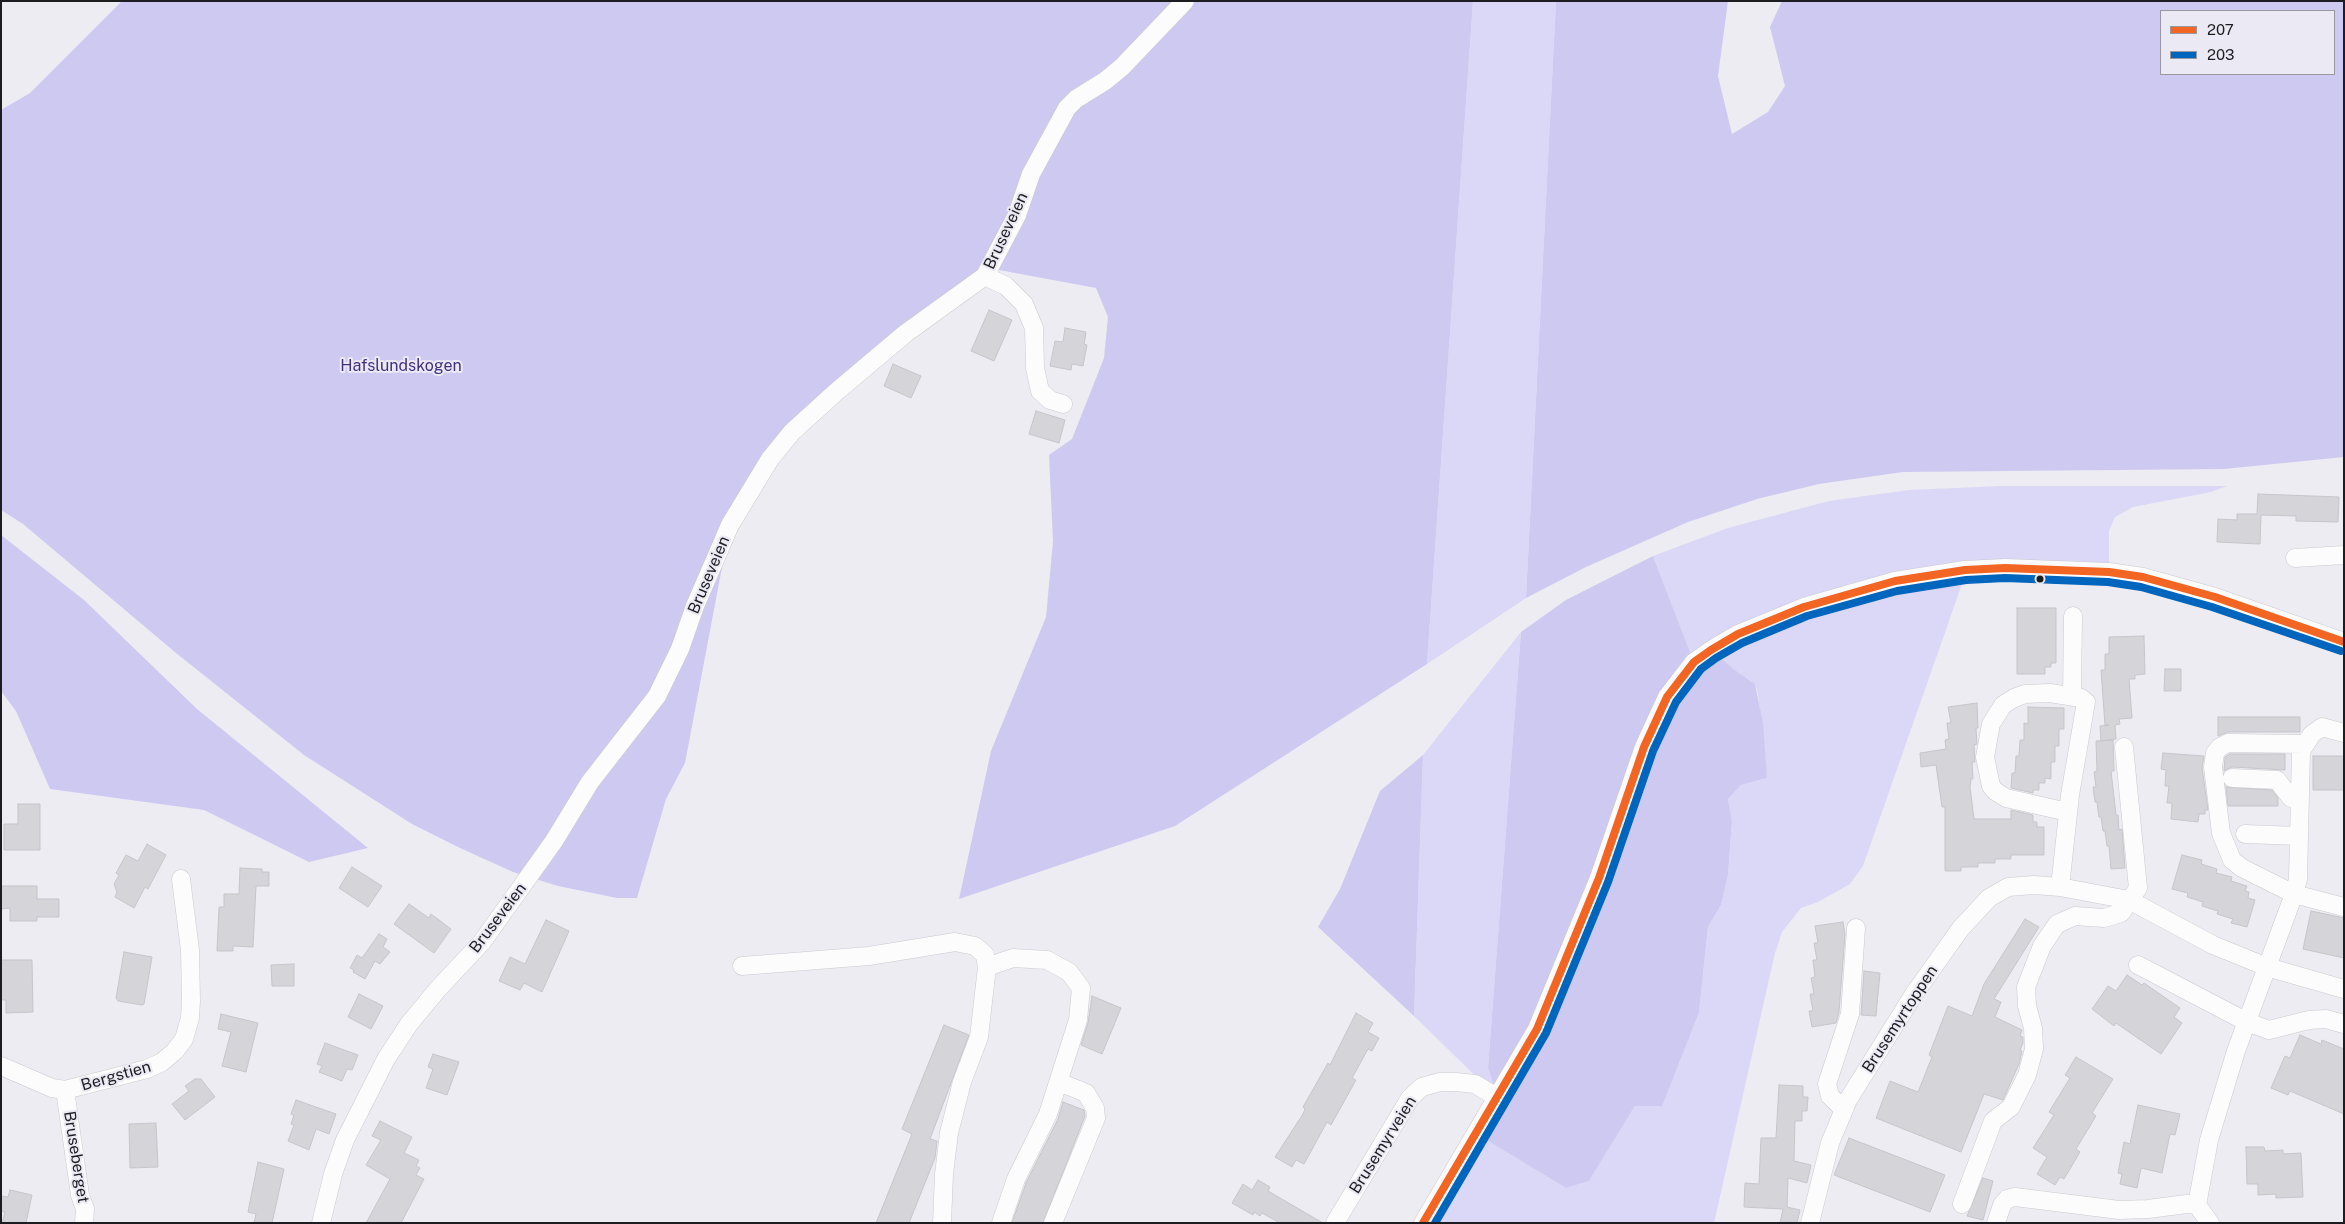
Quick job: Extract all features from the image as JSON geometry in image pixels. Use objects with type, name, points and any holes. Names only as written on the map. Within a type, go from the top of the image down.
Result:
[{"type":"street","name":"Bruseveien","points":[[321,1223],[333,1174],[345,1140],[364,1098],[384,1062],[426,1003],[482,942],[554,841],[590,782],[657,696],[680,649],[695,606],[730,526],[770,459],[792,432],[836,392],[906,333],[985,276],[1017,215],[1031,174],[1067,108],[1076,99],[1105,81],[1122,67],[1185,1]]},
{"type":"street","points":[[985,276],[1006,286],[1024,304],[1034,328],[1035,368],[1040,391],[1050,400],[1063,404]]},
{"type":"street","points":[[2295,558],[2344,555]]},
{"type":"street","points":[[1423,1223],[1537,1029],[1599,878],[1644,747],[1667,697],[1694,662],[1738,634],[1804,607],[1895,582],[1965,570],[2032,568],[2110,572],[2143,577],[2215,597],[2344,642]]},
{"type":"street","points":[[2072,696],[2073,616]]},
{"type":"street","points":[[2060,887],[2068,812],[2086,702],[2082,698],[2037,692],[2014,698],[2003,705],[1991,724],[1985,757],[1991,786],[2006,798],[2068,812]]},
{"type":"street","points":[[2210,1223],[2197,1205],[2209,1140],[2247,1022],[2298,879],[2300,760],[2304,744],[2312,734],[2322,727],[2344,733]]},
{"type":"street","points":[[2304,744],[2228,743],[2215,753],[2213,767],[2218,817],[2226,848],[2232,860],[2254,875],[2294,894],[2344,907]]},
{"type":"street","points":[[1962,1204],[1993,1122],[2011,1107],[2027,1075],[2034,1049],[2033,1028],[2027,1006],[2026,987],[2042,946],[2057,924],[2075,916],[2104,918],[2121,913],[2138,888],[2124,747]]},
{"type":"street","points":[[2232,778],[2276,780],[2291,798],[2299,798]]},
{"type":"street","points":[[2245,834],[2299,836]]},
{"type":"street","name":"Bergstien","points":[[1,1066],[52,1088],[65,1090],[147,1069],[162,1062],[175,1051],[184,1039],[190,1018],[192,982],[180,879]]},
{"type":"street","name":"Brusemyrtoppen","points":[[1810,1223],[1825,1160],[1843,1109],[1914,994],[1972,914],[1989,898],[2008,887],[2034,885],[2060,887],[2129,900],[2213,945],[2268,967],[2344,989]]},
{"type":"street","points":[[1843,1109],[1830,1096],[1828,1084],[1850,1014],[1856,928]]},
{"type":"street","points":[[742,966],[869,956],[955,942],[975,946],[985,955],[987,967],[979,1036],[962,1082],[949,1133],[944,1174],[942,1223]]},
{"type":"street","points":[[987,967],[1013,958],[1047,960],[1069,972],[1081,988],[1078,1020],[1059,1082],[1048,1114],[1016,1179],[1001,1223]]},
{"type":"street","points":[[2138,965],[2247,1022],[2269,1030],[2309,1020],[2326,1019],[2344,1024]]},
{"type":"street","points":[[1053,1223],[1096,1118],[1095,1108],[1086,1093],[1059,1082]]},
{"type":"street","name":"Brusemyrveien","points":[[1335,1223],[1410,1098],[1422,1087],[1440,1082],[1475,1084],[1498,1098]]},
{"type":"street","name":"Bruseberget","points":[[65,1090],[77,1177],[85,1209],[84,1223]]},
{"type":"street","points":[[1996,1223],[2006,1199],[2015,1197],[2119,1210],[2148,1209],[2187,1204],[2197,1205]]},
{"type":"shaded area","points":[[1473,1],[1556,1],[1526,598],[1427,664]]},
{"type":"shaded area","points":[[2001,486],[2227,486],[2211,492],[2133,507],[2115,517],[2109,531],[2109,572],[1965,570],[1962,584],[1863,866],[1850,884],[1818,902],[1801,908],[1782,932],[1775,953],[1714,1223],[1437,1223],[1488,1141],[1566,1188],[1589,1181],[1635,1106],[1699,1012],[1708,927],[1721,905],[1728,875],[1732,821],[1728,799],[1741,785],[1767,778],[1758,694],[1755,684],[1711,650],[1694,662],[1653,556],[1728,528],[1829,501],[1909,490]]},
{"type":"shaded area","points":[[1521,632],[1488,1068],[1498,1098],[1414,1016],[1423,755]]},
{"type":"green space","name":"Hafslundskogen","points":[[122,1],[1473,1],[1427,664],[1175,826],[959,899],[991,751],[1046,617],[1053,541],[1049,455],[1072,439],[1104,358],[1108,317],[1096,288],[999,270],[985,276],[792,432],[730,525],[685,763],[666,799],[637,898],[617,898],[558,886],[513,872],[412,824],[304,755],[176,653],[23,524],[1,510],[1,110],[30,93]]},
{"type":"green space","points":[[1556,1],[1728,1],[1718,76],[1732,134],[1768,112],[1785,86],[1770,27],[1782,1],[2344,1],[2344,457],[2224,469],[1903,472],[1819,484],[1757,499],[1688,522],[1586,567],[1526,598]]},
{"type":"green space","points":[[1,535],[84,600],[197,709],[368,848],[309,862],[204,810],[50,789],[16,711],[1,691]]},
{"type":"green space","points":[[1653,556],[1694,662],[1711,650],[1755,684],[1763,723],[1767,778],[1741,785],[1728,799],[1732,821],[1728,875],[1721,905],[1708,927],[1699,1012],[1662,1106],[1635,1106],[1589,1181],[1566,1188],[1488,1141],[1498,1098],[1488,1068],[1521,632],[1566,600]]},
{"type":"green space","points":[[1423,755],[1414,1016],[1318,927],[1340,889],[1380,791]]},
{"type":"building","points":[[989,310],[1012,320],[994,361],[971,351]]},
{"type":"building","points":[[1065,328],[1086,332],[1084,344],[1087,345],[1083,366],[1072,364],[1071,370],[1050,366],[1055,341],[1063,342]]},
{"type":"building","points":[[893,364],[921,376],[911,398],[884,386]]},
{"type":"building","points":[[1036,411],[1065,420],[1059,443],[1029,434]]},
{"type":"building","points":[[2258,494],[2339,497],[2338,522],[2296,521],[2296,516],[2261,515],[2260,544],[2217,542],[2218,519],[2237,520],[2237,514],[2257,514]]},
{"type":"building","points":[[2017,608],[2056,608],[2056,663],[2051,663],[2051,667],[2045,667],[2045,674],[2017,674]]},
{"type":"building","points":[[2144,636],[2145,674],[2135,675],[2135,679],[2129,679],[2132,718],[2119,719],[2120,724],[2115,725],[2116,739],[2101,741],[2100,726],[2109,725],[2105,725],[2101,670],[2105,670],[2105,654],[2109,654],[2109,637]]},
{"type":"building","points":[[2165,669],[2181,669],[2181,691],[2164,691]]},
{"type":"building","points":[[1977,703],[1977,744],[1974,745],[1975,762],[1972,762],[1973,779],[1971,779],[1970,787],[1974,819],[2011,819],[2011,810],[2033,815],[2033,822],[2037,822],[2037,827],[2044,827],[2044,855],[2011,855],[2011,859],[1995,859],[1995,863],[1978,863],[1978,867],[1961,867],[1961,871],[1945,871],[1945,807],[1942,807],[1936,765],[1921,767],[1920,753],[1946,749],[1945,740],[1949,739],[1947,723],[1951,723],[1948,707]]},
{"type":"building","points":[[2028,707],[2064,708],[2064,729],[2059,729],[2059,746],[2055,746],[2055,762],[2051,762],[2051,779],[2045,778],[2045,783],[2039,783],[2039,790],[2033,790],[2033,793],[2011,788],[2012,773],[2015,773],[2016,756],[2019,756],[2020,740],[2024,740],[2024,723],[2028,724]]},
{"type":"building","points":[[2218,717],[2300,717],[2300,732],[2228,732],[2218,736]]},
{"type":"building","points":[[2113,740],[2114,771],[2111,771],[2116,815],[2118,815],[2119,830],[2122,829],[2125,868],[2111,869],[2109,846],[2107,846],[2101,817],[2099,817],[2093,787],[2096,787],[2094,772],[2097,771],[2096,741]]},
{"type":"building","points":[[2163,753],[2204,756],[2202,768],[2208,810],[2205,810],[2205,814],[2199,814],[2198,822],[2171,819],[2172,803],[2167,803],[2169,786],[2165,786],[2166,770],[2161,769]]},
{"type":"building","points":[[2230,754],[2285,754],[2285,770],[2232,767],[2224,771],[2225,757]]},
{"type":"building","points":[[2313,756],[2344,756],[2344,790],[2313,790]]},
{"type":"building","points":[[2226,787],[2272,790],[2278,798],[2278,806],[2228,806]]},
{"type":"building","points":[[18,804],[40,804],[40,850],[4,850],[4,824],[18,824]]},
{"type":"building","points":[[147,844],[166,855],[148,889],[145,887],[134,908],[115,897],[117,892],[114,884],[119,875],[116,873],[126,855],[138,861]]},
{"type":"building","points":[[2182,855],[2202,860],[2201,864],[2217,869],[2216,873],[2232,877],[2231,881],[2247,886],[2245,891],[2249,892],[2248,898],[2255,900],[2247,927],[2231,923],[2233,919],[2217,914],[2218,911],[2202,906],[2203,902],[2187,897],[2188,893],[2172,889]]},
{"type":"building","points":[[352,867],[382,886],[368,907],[339,888]]},
{"type":"building","points":[[240,868],[262,869],[262,872],[269,872],[269,886],[256,886],[253,947],[233,946],[233,951],[217,951],[219,907],[224,907],[224,894],[239,894]]},
{"type":"building","points":[[1,886],[37,886],[37,899],[59,899],[59,917],[37,917],[37,921],[10,921],[10,908],[1,909]]},
{"type":"building","points":[[409,904],[429,918],[431,914],[451,929],[434,953],[394,924]]},
{"type":"building","points":[[2311,911],[2344,918],[2344,958],[2303,949]]},
{"type":"building","points":[[2025,919],[2039,927],[1994,999],[2001,1002],[1995,1017],[2022,1030],[2020,1036],[2023,1037],[2019,1064],[2003,1100],[1984,1094],[1961,1152],[1876,1118],[1890,1081],[1918,1092],[1932,1057],[1929,1055],[1948,1006],[1972,1016],[1984,984]]},
{"type":"building","points":[[546,920],[569,931],[542,992],[524,983],[520,990],[499,981],[510,957],[525,964]]},
{"type":"building","points":[[1843,922],[1845,934],[1839,1012],[1836,1023],[1812,1027],[1809,1011],[1813,1011],[1810,994],[1814,994],[1811,978],[1815,977],[1813,960],[1817,960],[1814,943],[1818,943],[1815,926]]},
{"type":"building","points":[[379,934],[387,939],[383,947],[390,952],[380,964],[375,961],[365,979],[350,968],[357,955],[362,958]]},
{"type":"building","points":[[124,952],[152,957],[144,1004],[142,1005],[118,1001],[116,998]]},
{"type":"building","points":[[1,960],[32,960],[33,1012],[6,1013],[6,1000],[1,1000]]},
{"type":"building","points":[[294,964],[294,986],[272,986],[271,965]]},
{"type":"building","points":[[1864,971],[1880,973],[1876,1016],[1861,1015]]},
{"type":"building","points":[[2127,975],[2142,985],[2144,983],[2180,1008],[2174,1017],[2182,1023],[2161,1054],[2116,1023],[2114,1026],[2092,1009],[2108,986],[2116,991]]},
{"type":"building","points":[[359,994],[383,1006],[371,1029],[348,1017]]},
{"type":"building","points":[[1092,996],[1121,1008],[1102,1054],[1081,1045],[1088,1023]]},
{"type":"building","points":[[1356,1013],[1373,1023],[1368,1032],[1379,1038],[1372,1051],[1368,1049],[1352,1078],[1356,1080],[1331,1125],[1327,1122],[1304,1164],[1296,1160],[1292,1167],[1275,1157],[1303,1114],[1305,1109],[1303,1107],[1328,1063],[1330,1065]]},
{"type":"building","points":[[221,1014],[258,1023],[246,1072],[222,1066],[231,1032],[218,1029]]},
{"type":"building","points":[[944,1025],[969,1035],[930,1139],[937,1141],[935,1158],[909,1223],[876,1223],[912,1134],[902,1129]]},
{"type":"building","points":[[2300,1035],[2321,1044],[2322,1040],[2344,1049],[2344,1114],[2290,1091],[2288,1095],[2271,1088],[2285,1056],[2290,1058]]},
{"type":"building","points":[[325,1043],[358,1055],[352,1070],[347,1069],[342,1081],[319,1072],[322,1066],[317,1064]]},
{"type":"building","points":[[433,1054],[459,1062],[447,1095],[426,1088],[433,1069],[428,1067]]},
{"type":"building","points":[[2076,1057],[2113,1079],[2092,1113],[2096,1116],[2076,1149],[2080,1152],[2064,1179],[2060,1177],[2055,1185],[2037,1174],[2047,1157],[2033,1148],[2054,1115],[2049,1112],[2070,1078],[2065,1075]]},
{"type":"building","points":[[195,1079],[201,1079],[215,1097],[185,1120],[172,1104],[189,1091],[185,1086]]},
{"type":"building","points":[[1779,1085],[1803,1086],[1803,1097],[1808,1097],[1807,1111],[1802,1111],[1802,1121],[1795,1121],[1794,1161],[1811,1165],[1807,1183],[1788,1178],[1787,1207],[1800,1210],[1797,1223],[1780,1223],[1783,1209],[1744,1207],[1745,1183],[1759,1184],[1761,1138],[1776,1138]]},
{"type":"building","points":[[296,1100],[336,1114],[329,1134],[316,1129],[309,1150],[288,1141],[294,1125],[291,1124],[294,1115],[291,1114]]},
{"type":"building","points":[[1063,1102],[1084,1110],[1085,1116],[1043,1223],[1012,1223],[1026,1183],[1058,1119]]},
{"type":"building","points":[[2138,1105],[2180,1114],[2175,1135],[2170,1134],[2162,1173],[2141,1168],[2137,1188],[2120,1184],[2122,1174],[2118,1173],[2124,1142],[2130,1144]]},
{"type":"building","points":[[380,1121],[412,1137],[404,1153],[419,1160],[416,1166],[420,1168],[416,1175],[424,1179],[401,1223],[366,1223],[390,1179],[366,1165],[381,1140],[372,1136]]},
{"type":"building","points":[[156,1123],[158,1167],[130,1168],[129,1124]]},
{"type":"building","points":[[1849,1138],[1945,1175],[1930,1212],[1834,1175]]},
{"type":"building","points":[[2246,1147],[2264,1147],[2265,1151],[2283,1150],[2283,1154],[2301,1153],[2303,1197],[2276,1198],[2276,1194],[2258,1195],[2258,1184],[2247,1184]]},
{"type":"building","points":[[258,1162],[284,1169],[272,1223],[254,1223],[256,1214],[248,1212]]},
{"type":"building","points":[[1983,1178],[1993,1181],[1983,1220],[1967,1216]]},
{"type":"building","points":[[1258,1180],[1270,1187],[1268,1191],[1323,1223],[1280,1223],[1262,1213],[1260,1216],[1254,1212],[1253,1215],[1232,1203],[1243,1184],[1252,1190]]},
{"type":"building","points":[[10,1190],[32,1195],[26,1223],[2,1223],[5,1212],[1,1211],[1,1196],[8,1197]]},
{"type":"transit line","name":"207","points":[[1423,1223],[1537,1029],[1599,878],[1644,747],[1667,697],[1694,662],[1711,650],[1738,634],[1804,607],[1895,581],[1965,570],[2005,568],[2109,572],[2143,577],[2215,597],[2344,642]]},
{"type":"transit line","name":"203","points":[[1435,1223],[1546,1033],[1608,882],[1653,751],[1676,702],[1701,669],[1716,658],[1742,643],[1807,616],[1897,591],[1966,580],[2005,578],[2108,582],[2141,587],[2212,607],[2341,651]]}]
